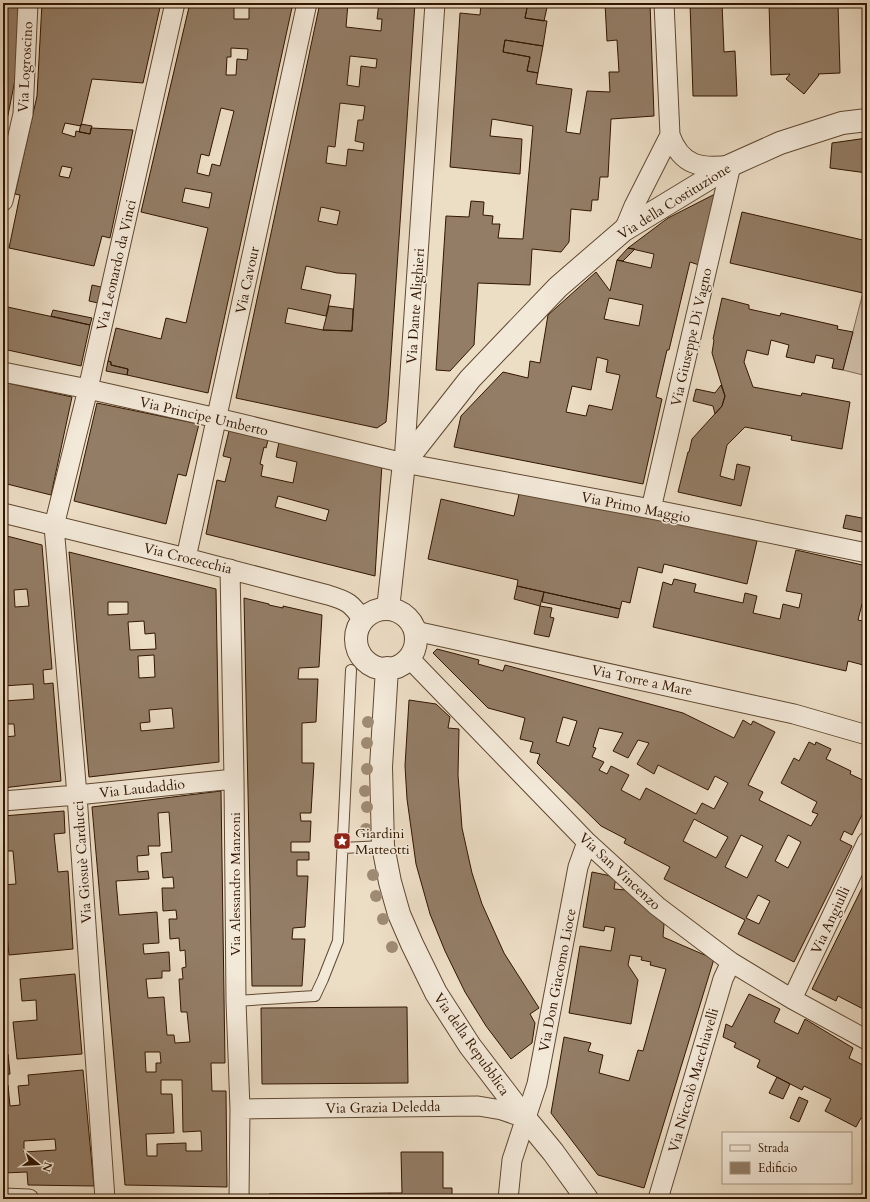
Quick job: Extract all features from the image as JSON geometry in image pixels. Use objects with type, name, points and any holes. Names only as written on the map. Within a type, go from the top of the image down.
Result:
[{"type":"street","name":"Via Logroscino","points":[[3,201],[23,114],[28,3]]},
{"type":"street","name":"Via Leonardo da Vinci","points":[[54,526],[88,389],[175,3]]},
{"type":"street","name":"Via Cavour","points":[[186,558],[307,3]]},
{"type":"street","name":"Via Dante Alighieri","points":[[388,609],[404,463],[435,3]]},
{"type":"street","points":[[664,3],[670,135],[674,146],[688,161],[699,165],[714,167],[731,165]]},
{"type":"street","name":"Via della Costituzione","points":[[404,463],[470,379],[558,287],[624,230],[731,165],[780,144],[842,123],[867,120]]},
{"type":"street","points":[[624,230],[634,206],[670,135]]},
{"type":"street","name":"Via Giuseppe Di Vagno","points":[[651,509],[731,165]]},
{"type":"street","name":"Via Principe Umberto","points":[[3,372],[88,389],[217,418],[404,463]]},
{"type":"street","name":"Via Primo Maggio","points":[[404,463],[651,509],[867,553]]},
{"type":"street","name":"Via Crocecchia","points":[[3,513],[230,569],[344,600],[355,609],[363,620]]},
{"type":"street","name":"Via Giosuè Carducci","points":[[54,526],[77,795],[106,1199]]},
{"type":"street","name":"Via Alessandro Manzoni","points":[[230,569],[236,1001],[240,1109],[239,1199]]},
{"type":"street","points":[[388,609],[397,611],[411,622],[415,631],[416,640],[414,650],[409,658],[392,668],[382,668],[372,665],[364,659],[358,650],[356,640],[358,629],[363,620],[370,613],[388,609]]},
{"type":"street","name":"Via Torre a Mare","points":[[415,631],[794,714],[867,735]]},
{"type":"street","name":"Via San Vincenzo","points":[[409,658],[587,842],[657,906],[731,962],[792,999],[867,1040]]},
{"type":"street","name":"Via della Repubblica","points":[[387,668],[381,767],[383,846],[390,882],[399,914],[436,993],[470,1046],[525,1118],[589,1196]]},
{"type":"street","name":"Via Laudaddio","points":[[3,801],[234,779]]},
{"type":"street","name":"Via Don Giacomo Lioce","points":[[508,1199],[512,1160],[537,1084],[578,867],[587,842]]},
{"type":"street","name":"Via Angiulli","points":[[792,999],[867,842]]},
{"type":"street","name":"Via Niccolò Macchiavelli","points":[[658,1199],[723,979],[731,962]]},
{"type":"street","name":"Via Grazia Deledda","points":[[240,1109],[478,1106],[502,1110],[525,1118]]},
{"type":"street","points":[[3,1198],[29,1199]]},
{"type":"lane","points":[[236,1001],[315,996],[338,941],[351,670]]},
{"type":"lane","points":[[343,848],[383,846]]},
{"type":"shaded area","points":[[867,277],[867,376],[843,370]]},
{"type":"building","points":[[3,3],[18,3],[15,80],[3,140]]},
{"type":"building","points":[[42,3],[161,3],[143,83],[92,79],[81,126],[65,123],[62,133],[75,137],[76,131],[90,134],[91,128],[133,130],[110,238],[102,236],[94,266],[9,248],[20,195],[15,194],[37,96]],"holes":[[[62,166],[72,168],[69,178],[59,176]]]},
{"type":"building","points":[[198,3],[234,3],[234,19],[249,19],[249,3],[293,3],[208,393],[127,375],[128,369],[111,365],[111,362],[108,361],[116,328],[161,339],[166,318],[186,323],[208,228],[141,212],[189,7],[198,7]],"holes":[[[231,48],[248,49],[247,60],[237,59],[236,75],[226,75],[227,57],[231,57]],[[221,108],[234,111],[220,166],[212,164],[209,176],[197,173],[201,154],[209,156]],[[185,188],[212,193],[209,208],[182,202]]]},
{"type":"building","points":[[320,3],[348,3],[346,27],[381,31],[382,19],[377,19],[379,3],[415,3],[386,422],[377,428],[236,398]],"holes":[[[350,56],[377,59],[376,68],[361,66],[359,87],[347,85]],[[340,103],[365,106],[363,120],[358,120],[355,141],[364,143],[363,151],[348,149],[346,166],[326,163],[328,146],[335,147]],[[321,207],[340,211],[337,225],[318,221]],[[306,266],[337,273],[356,274],[352,331],[323,330],[285,323],[288,308],[326,316],[331,295],[301,289]]]},
{"type":"building","points":[[481,3],[528,3],[525,18],[547,21],[543,46],[505,40],[503,52],[530,57],[527,71],[538,73],[536,84],[572,89],[566,132],[580,134],[587,91],[610,92],[609,72],[619,72],[617,40],[607,41],[605,3],[650,3],[654,116],[611,119],[608,177],[600,177],[598,200],[592,200],[591,211],[571,209],[569,242],[561,252],[532,249],[530,285],[478,283],[474,345],[450,371],[436,370],[446,216],[469,217],[471,201],[484,202],[483,215],[493,216],[492,224],[500,224],[498,238],[523,239],[533,126],[492,119],[490,136],[522,139],[520,174],[450,167],[460,13],[480,15]]},
{"type":"building","points":[[528,3],[548,3],[544,21],[525,18]]},
{"type":"building","points":[[690,3],[722,3],[724,52],[735,51],[737,96],[693,96]]},
{"type":"building","points":[[769,3],[838,3],[840,73],[818,74],[819,75],[804,94],[786,79],[790,74],[771,75]]},
{"type":"building","points":[[505,40],[543,46],[538,73],[527,71],[530,57],[503,52]]},
{"type":"building","points":[[81,124],[92,126],[90,134],[79,132]]},
{"type":"building","points":[[867,138],[867,173],[830,168],[832,143]]},
{"type":"building","points":[[715,194],[699,265],[690,262],[669,350],[667,350],[656,397],[662,399],[643,484],[454,447],[461,416],[503,372],[528,378],[530,361],[540,363],[548,315],[596,272],[610,291],[617,260],[651,268],[654,254],[628,248],[668,218]],"holes":[[[609,298],[643,305],[639,326],[604,319]],[[597,357],[608,360],[606,372],[620,375],[612,410],[589,405],[586,416],[566,412],[572,386],[591,390]]]},
{"type":"building","points":[[742,212],[867,241],[867,277],[863,293],[730,263]]},
{"type":"building","points":[[628,248],[635,249],[623,261],[617,260]]},
{"type":"building","points":[[92,285],[101,287],[98,303],[89,301]]},
{"type":"building","points":[[722,298],[749,305],[749,309],[780,316],[781,313],[838,326],[837,329],[853,332],[843,370],[832,368],[834,359],[816,355],[814,363],[786,357],[789,345],[771,340],[768,355],[747,350],[744,362],[753,387],[801,396],[802,393],[850,402],[842,449],[791,440],[792,436],[745,427],[727,445],[720,476],[734,480],[737,464],[750,467],[741,506],[678,492],[692,439],[722,406],[725,396],[712,353],[713,339]]},
{"type":"building","points":[[3,306],[90,325],[81,366],[3,349]]},
{"type":"building","points":[[329,306],[353,309],[352,331],[323,330]]},
{"type":"building","points":[[53,310],[92,318],[90,325],[51,316]]},
{"type":"building","points":[[108,361],[111,362],[111,365],[128,369],[127,375],[106,371]]},
{"type":"building","points":[[3,382],[72,397],[51,495],[3,483]]},
{"type":"building","points":[[721,385],[725,396],[722,406],[715,414],[713,406],[693,401],[696,389],[715,393]]},
{"type":"building","points":[[97,403],[199,424],[186,476],[178,474],[166,524],[74,501]]},
{"type":"building","points":[[229,431],[268,440],[266,448],[264,447],[260,464],[263,465],[261,476],[293,483],[297,462],[276,457],[279,442],[382,464],[375,576],[206,534],[217,480],[225,482],[231,458],[223,456]],"holes":[[[278,496],[329,510],[326,521],[275,507]]]},
{"type":"building","points":[[520,490],[757,541],[747,584],[664,564],[662,573],[638,567],[630,603],[622,601],[620,609],[517,586],[518,580],[428,559],[441,499],[514,516]]},
{"type":"building","points":[[846,515],[867,519],[867,533],[843,528]]},
{"type":"building","points":[[3,535],[42,545],[52,669],[43,670],[44,684],[53,683],[61,781],[3,788],[3,737],[15,736],[14,724],[6,724],[4,701],[34,699],[33,684],[3,686]],"holes":[[[27,589],[29,606],[15,607],[14,590]]]},
{"type":"building","points":[[796,550],[867,566],[867,605],[862,604],[858,620],[867,622],[867,666],[848,661],[846,671],[653,627],[663,582],[672,585],[674,579],[696,584],[694,592],[743,603],[745,593],[757,596],[753,613],[780,619],[783,604],[799,608],[802,594],[786,591]]},
{"type":"building","points":[[69,552],[216,589],[219,762],[89,777]],"holes":[[[108,602],[128,602],[128,614],[108,615]],[[144,621],[145,634],[155,633],[156,649],[130,650],[128,622]],[[154,655],[155,677],[139,678],[138,656]],[[172,708],[174,728],[141,731],[140,723],[150,722],[149,710]]]},
{"type":"building","points":[[517,586],[544,592],[540,606],[514,599]]},
{"type":"building","points":[[544,592],[620,609],[618,618],[542,602]]},
{"type":"building","points":[[244,598],[269,605],[283,608],[283,606],[322,615],[319,667],[299,668],[298,679],[318,679],[316,722],[302,723],[302,763],[314,763],[311,813],[300,813],[301,821],[311,821],[310,842],[291,842],[291,852],[309,852],[309,860],[297,860],[297,876],[308,876],[305,927],[293,928],[292,939],[305,939],[302,986],[252,986]]},
{"type":"building","points":[[540,606],[552,608],[550,617],[554,618],[549,637],[534,634]]},
{"type":"building","points":[[437,649],[479,660],[478,664],[503,671],[505,665],[683,713],[734,738],[743,720],[751,725],[753,721],[775,732],[748,785],[763,792],[759,800],[811,826],[818,814],[812,812],[817,802],[781,783],[794,758],[799,761],[809,742],[815,745],[816,742],[831,749],[826,759],[851,771],[850,774],[867,782],[867,805],[852,835],[844,831],[840,840],[852,846],[794,962],[738,934],[745,920],[664,879],[670,867],[624,843],[626,839],[601,826],[537,763],[540,754],[530,752],[533,742],[520,739],[525,718],[488,708],[433,653]],"holes":[[[563,717],[577,721],[569,746],[556,742]],[[599,728],[623,733],[613,751],[628,758],[638,740],[649,743],[637,764],[654,774],[658,765],[708,790],[715,776],[728,783],[714,809],[702,803],[696,814],[646,788],[640,800],[621,790],[629,775],[611,766],[607,774],[599,770],[604,762],[592,757],[596,748],[593,747]],[[694,819],[728,837],[716,858],[683,841]],[[741,835],[763,846],[747,878],[725,867]],[[788,835],[801,842],[788,868],[775,861]],[[758,895],[770,901],[759,924],[746,918]]]},
{"type":"building","points":[[409,700],[436,704],[450,717],[448,728],[459,729],[458,775],[462,828],[472,873],[482,904],[504,953],[539,1008],[530,1014],[535,1023],[532,1043],[511,1059],[486,1026],[465,992],[445,951],[430,914],[416,864],[407,799],[405,766]]},
{"type":"building","points":[[221,791],[225,1063],[211,1063],[212,1091],[226,1091],[227,1187],[125,1185],[92,807]],"holes":[[[169,812],[172,852],[161,853],[163,878],[173,877],[174,888],[162,888],[163,911],[176,910],[177,919],[169,919],[170,939],[179,938],[180,951],[185,950],[186,967],[182,968],[183,979],[179,979],[181,1012],[187,1012],[190,1042],[175,1043],[174,1035],[167,1035],[164,997],[148,998],[146,979],[162,978],[162,971],[170,971],[169,952],[144,954],[143,944],[159,943],[157,912],[119,915],[116,881],[149,879],[148,871],[138,872],[137,856],[149,855],[148,846],[160,846],[158,813]],[[145,1052],[160,1052],[161,1063],[156,1063],[156,1072],[146,1072]],[[161,1080],[182,1080],[183,1132],[201,1131],[202,1151],[186,1151],[186,1143],[157,1144],[157,1156],[147,1156],[146,1134],[174,1133],[172,1094],[161,1094]]]},
{"type":"building","points":[[64,811],[65,833],[54,834],[58,872],[68,871],[73,949],[9,955],[3,885],[16,884],[13,851],[3,851],[3,816]]},
{"type":"building","points":[[592,872],[616,877],[614,889],[626,890],[664,924],[663,937],[714,959],[644,1188],[598,1175],[551,1113],[564,1037],[591,1043],[588,1051],[603,1055],[599,1073],[629,1081],[638,1050],[643,1051],[666,969],[650,965],[651,962],[641,960],[642,957],[630,955],[628,965],[638,980],[631,1024],[569,1013],[580,946],[611,951],[615,928],[605,926],[604,931],[583,927]]},
{"type":"building","points":[[867,878],[867,938],[865,942],[867,943],[867,1011],[838,996],[836,1001],[812,989]]},
{"type":"building","points":[[75,974],[82,1054],[17,1059],[13,1022],[37,1020],[36,1000],[22,1001],[20,979]]},
{"type":"building","points":[[749,994],[780,1009],[774,1022],[798,1034],[805,1019],[853,1048],[849,1058],[867,1067],[867,1121],[861,1118],[856,1127],[825,1111],[831,1099],[804,1086],[802,1090],[757,1067],[760,1060],[734,1047],[736,1043],[723,1037],[726,1024],[732,1027]]},
{"type":"building","points":[[407,1007],[408,1083],[262,1084],[261,1008]]},
{"type":"building","points":[[8,1054],[10,1074],[3,1075],[3,1055]]},
{"type":"building","points":[[83,1070],[94,1186],[28,1185],[27,1172],[3,1173],[3,1085],[8,1085],[10,1106],[20,1105],[18,1086],[29,1085],[28,1075]],"holes":[[[55,1139],[56,1150],[24,1152],[24,1141]]]},
{"type":"building","points":[[777,1077],[790,1084],[783,1099],[769,1093]]},
{"type":"building","points":[[799,1097],[808,1101],[799,1122],[790,1118]]},
{"type":"building","points":[[401,1152],[443,1152],[443,1188],[452,1188],[452,1199],[390,1199],[390,1193],[402,1193]]},
{"type":"building","points":[[390,1193],[390,1199],[302,1199],[302,1194]]},
{"type":"building","points":[[269,1194],[302,1194],[302,1199],[269,1199]]},
{"type":"place","name":"Giardini Matteotti","points":[[342,841]]}]
